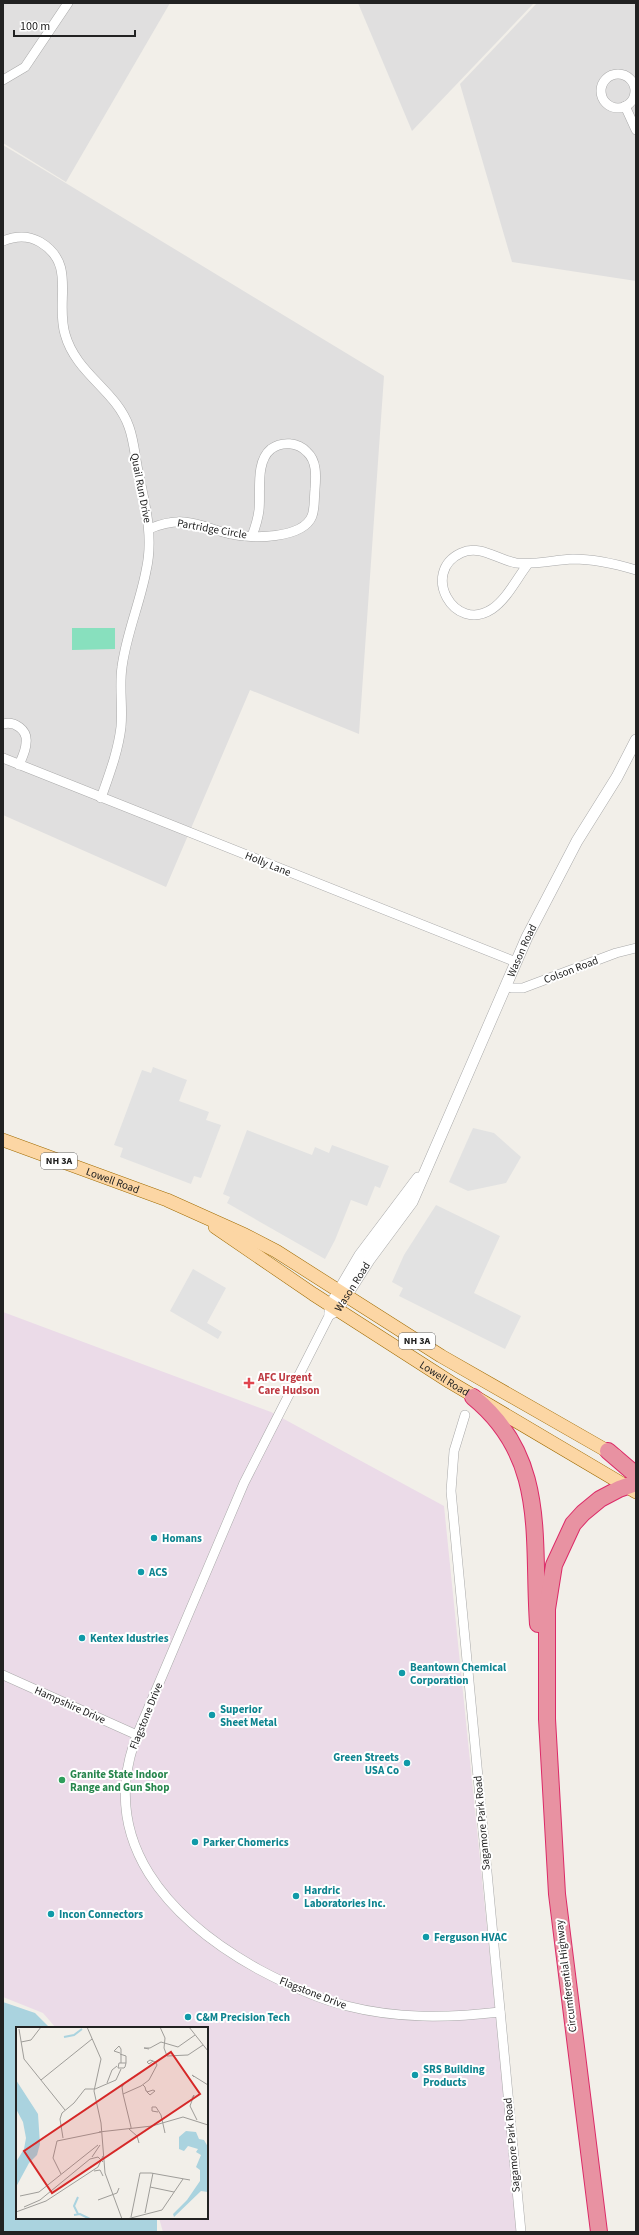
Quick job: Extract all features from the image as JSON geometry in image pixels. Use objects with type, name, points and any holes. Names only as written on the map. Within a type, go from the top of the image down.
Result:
[{"type":"highway","points":[[473,1397],[492,1415],[510,1439],[521,1460],[529,1486],[533,1511],[538,1631],[547,1719]]},
{"type":"highway","points":[[547,1719],[547,1609],[554,1565],[566,1537],[583,1513],[600,1499],[633,1484],[608,1451]]},
{"type":"highway","name":"Circumferential Highway","points":[[547,1719],[559,1923],[598,2232]]},
{"type":"main road","name":"Lowell Road","points":[[3,1140],[157,1196],[200,1214],[266,1246],[464,1370],[636,1468]]},
{"type":"main road","name":"Lowell Road","points":[[200,1214],[332,1310],[473,1397],[633,1484]]},
{"type":"street","points":[[3,80],[25,67],[33,58],[68,3]]},
{"type":"street","points":[[625,106],[636,130]]},
{"type":"street","name":"Quail Run Drive","points":[[3,241],[22,236],[36,240],[51,250],[61,266],[63,275],[61,313],[67,341],[80,365],[116,403],[127,421],[149,529],[147,571],[122,668],[120,734],[101,798]]},
{"type":"street","name":"Partridge Circle","points":[[149,529],[164,523],[186,522],[230,534],[252,536],[277,535],[294,531],[307,523],[312,517],[314,510],[315,467],[310,455],[301,447],[289,443],[280,445],[271,449],[265,456],[261,470],[259,510],[252,536]]},
{"type":"street","points":[[528,564],[496,605],[482,613],[471,614],[456,609],[448,601],[444,592],[442,581],[446,566],[457,555],[467,551],[482,551],[503,559],[528,564],[588,560],[636,570]]},
{"type":"street","points":[[3,724],[13,724],[19,726],[26,736],[27,742],[19,765]]},
{"type":"street","name":"Wason Road","points":[[332,1310],[342,1293],[408,1209],[416,1195],[424,1170],[516,962],[566,861],[617,777],[636,740]]},
{"type":"street","name":"Holly Lane","points":[[3,758],[516,962]]},
{"type":"street","name":"Colson Road","points":[[506,986],[512,988],[523,988],[616,953],[636,948]]},
{"type":"street","name":"Flagstone Drive","points":[[332,1310],[244,1482],[137,1736],[128,1764],[124,1792],[127,1820],[138,1856],[154,1882],[170,1902],[219,1945],[276,1979],[310,1994],[346,2006],[382,2013],[420,2017],[458,2017],[500,2012]]},
{"type":"street","name":"Sagamore Park Road","points":[[465,1415],[454,1451],[451,1491],[521,2232]]},
{"type":"street","name":"Hampshire Drive","points":[[3,1675],[137,1736]]},
{"type":"shaded area","points":[[3,3],[170,3],[66,182],[3,143]]},
{"type":"shaded area","points":[[358,3],[534,3],[412,131]]},
{"type":"shaded area","points":[[537,3],[636,3],[636,281],[512,262],[460,84]]},
{"type":"shaded area","points":[[3,145],[384,376],[359,734],[250,690],[166,887],[3,815]]},
{"type":"shaded area","points":[[153,1067],[187,1080],[179,1101],[209,1112],[206,1120],[221,1125],[201,1178],[194,1176],[191,1184],[120,1157],[123,1148],[114,1145],[142,1070],[151,1073]]},
{"type":"shaded area","points":[[473,1128],[494,1133],[521,1157],[506,1183],[468,1191],[449,1182]]},
{"type":"shaded area","points":[[247,1130],[312,1155],[315,1147],[329,1153],[332,1145],[389,1166],[380,1188],[375,1186],[367,1206],[351,1200],[335,1240],[325,1259],[227,1203],[230,1197],[223,1194]]},
{"type":"shaded area","points":[[436,1205],[500,1236],[474,1293],[521,1316],[505,1349],[399,1296],[403,1288],[392,1282],[404,1255]]},
{"type":"shaded area","points":[[193,1269],[226,1288],[207,1323],[222,1332],[218,1339],[170,1311]]},
{"type":"shaded area","points":[[3,1312],[271,1412],[444,1506],[518,2232],[163,2232],[159,2219],[208,2219],[208,2027],[55,2027],[43,2013],[3,1997]]},
{"type":"green space","points":[[72,628],[115,628],[115,649],[72,650]]},
{"type":"water","points":[[3,2002],[35,2013],[49,2027],[16,2027],[16,2219],[157,2219],[157,2232],[3,2232]]},
{"type":"place","name":"AFC Urgent Care Hudson","points":[[249,1383]]},
{"type":"place","name":"Homans","points":[[154,1538]]},
{"type":"place","name":"ACS","points":[[141,1572]]},
{"type":"place","name":"Kentex Idustries","points":[[82,1638]]},
{"type":"place","name":"Beantown Chemical Corporation","points":[[402,1673]]},
{"type":"place","name":"Superior Sheet Metal","points":[[212,1715]]},
{"type":"place","name":"Green Streets USA Co","points":[[407,1763]]},
{"type":"place","name":"Granite State Indoor Range and Gun Shop","points":[[62,1780]]},
{"type":"place","name":"Parker Chomerics","points":[[195,1842]]},
{"type":"place","name":"Hardric Laboratories Inc.","points":[[296,1896]]},
{"type":"place","name":"Incon Connectors","points":[[51,1914]]},
{"type":"place","name":"Ferguson HVAC","points":[[426,1937]]},
{"type":"place","name":"C&M Precision Tech","points":[[188,2017]]},
{"type":"place","name":"SRS Building Products","points":[[415,2075]]}]
